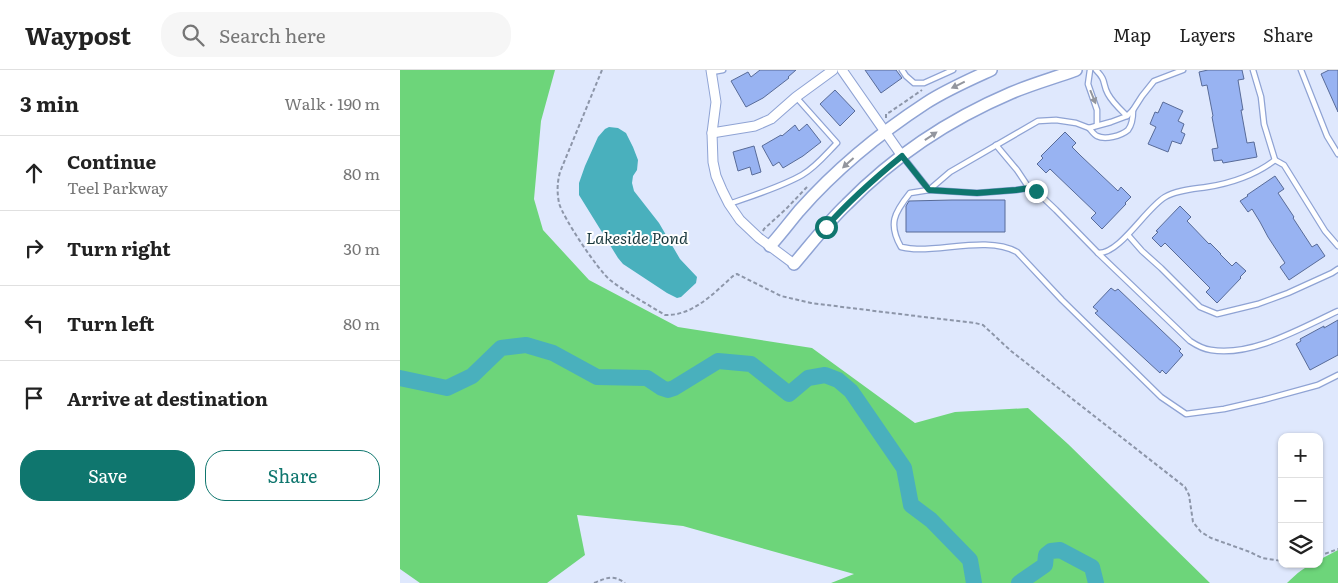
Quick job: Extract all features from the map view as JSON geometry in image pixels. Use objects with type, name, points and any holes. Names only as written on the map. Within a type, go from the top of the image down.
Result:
[{"type":"street","points":[[712,133],[755,126],[771,119],[796,97],[833,70]]},
{"type":"street","points":[[842,70],[902,156]]},
{"type":"street","points":[[770,246],[800,210],[835,174],[862,150],[927,102],[991,70]]},
{"type":"street","points":[[711,71],[716,102],[712,133],[713,162],[716,176],[729,204],[740,220],[794,264],[846,204],[902,156],[956,120],[986,105],[1012,93],[1076,70]]},
{"type":"lane","points":[[711,71],[723,70]]},
{"type":"lane","points":[[902,70],[914,83],[924,83],[953,70]]},
{"type":"lane","points":[[1090,70],[1088,84],[1097,110],[1097,125]]},
{"type":"lane","points":[[1096,70],[1103,78],[1107,93],[1127,116]]},
{"type":"lane","points":[[1088,128],[1127,116],[1154,81],[1183,70]]},
{"type":"lane","points":[[1253,70],[1261,97],[1264,124],[1275,160],[1284,164],[1325,231],[1338,246]]},
{"type":"lane","points":[[1301,70],[1327,136],[1338,154]]},
{"type":"lane","points":[[729,204],[801,176],[837,143],[796,97]]},
{"type":"lane","points":[[929,190],[950,172],[1038,121],[1056,120],[1076,123],[1088,128],[1096,136],[1116,136],[1128,130],[1133,110]]},
{"type":"lane","points":[[996,145],[1029,188]]},
{"type":"lane","points":[[902,156],[929,190]]},
{"type":"lane","points":[[1098,253],[1104,254],[1128,235],[1148,212],[1166,197],[1183,191],[1240,180],[1275,160]]},
{"type":"lane","points":[[1338,311],[1282,337],[1262,344],[1233,350],[1210,350],[1190,341],[1056,210],[1036,191],[1029,188],[977,193],[929,190],[910,193],[899,207],[895,216],[895,237],[901,247],[916,250],[992,244],[1009,247],[1018,252],[1062,300],[1161,397],[1186,414],[1224,409],[1318,386],[1338,375]]},
{"type":"lane","points":[[1128,235],[1200,307],[1217,314],[1258,304],[1288,293],[1338,269]]},
{"type":"path","points":[[602,70],[560,172],[557,185],[560,204],[571,227],[599,269],[609,279],[665,315],[674,316],[695,308],[737,274],[782,296],[811,303],[976,323],[984,326],[1011,351],[1185,487],[1189,495],[1193,522],[1201,532],[1211,538],[1262,558],[1278,560]]},
{"type":"path","points":[[886,114],[923,89]]},
{"type":"path","points":[[1323,555],[1338,549]]},
{"type":"path","points":[[594,583],[609,577],[619,579],[625,583]]},
{"type":"green space","points":[[400,70],[555,70],[541,121],[534,199],[543,230],[589,280],[678,327],[812,348],[915,423],[955,412],[1028,408],[1068,444],[1210,583],[831,583],[854,574],[683,526],[577,515],[585,555],[547,583],[420,583],[400,569]]},
{"type":"green space","points":[[1338,550],[1338,583],[1287,583],[1306,568],[1323,568],[1323,558]]},
{"type":"water","name":"Lakeside Pond","points":[[609,127],[618,128],[626,133],[638,160],[637,170],[633,176],[632,183],[634,191],[659,223],[680,259],[697,277],[696,283],[681,297],[677,298],[667,293],[623,264],[579,195],[579,183],[585,166],[598,137]]},
{"type":"building","points":[[760,70],[796,70],[789,78],[763,98],[746,107],[731,81],[748,72],[751,77]]},
{"type":"building","points":[[865,70],[896,70],[902,78],[881,93]]},
{"type":"building","points":[[1208,70],[1242,70],[1244,79],[1238,80],[1243,110],[1241,110],[1247,143],[1254,142],[1257,157],[1223,163],[1222,160],[1214,161],[1212,149],[1218,148],[1213,116],[1207,85],[1202,86],[1199,72]]},
{"type":"building","points":[[1329,70],[1338,70],[1338,112],[1321,74]]},
{"type":"building","points":[[835,90],[855,111],[840,126],[820,104]]},
{"type":"building","points":[[1163,102],[1183,111],[1178,121],[1184,124],[1181,132],[1185,134],[1181,144],[1172,141],[1168,152],[1148,144],[1156,127],[1150,124],[1155,112],[1158,113]]},
{"type":"building","points":[[807,124],[821,142],[783,168],[779,162],[773,166],[762,146],[782,136],[795,125],[799,131]]},
{"type":"building","points":[[1065,132],[1076,143],[1072,147],[1081,156],[1118,191],[1121,187],[1131,197],[1102,229],[1091,218],[1096,213],[1050,169],[1046,173],[1037,164],[1043,158],[1041,156]]},
{"type":"building","points":[[754,146],[761,172],[752,175],[750,167],[738,171],[733,152]]},
{"type":"building","points":[[1275,176],[1284,189],[1278,193],[1293,218],[1312,247],[1317,244],[1325,256],[1289,280],[1280,267],[1285,263],[1252,209],[1248,212],[1240,201]]},
{"type":"building","points":[[1005,200],[1005,232],[906,232],[906,206],[909,201]]},
{"type":"building","points":[[1180,206],[1191,217],[1187,221],[1209,244],[1232,266],[1236,262],[1246,271],[1217,303],[1206,292],[1210,288],[1165,243],[1161,247],[1152,238],[1158,232],[1156,231]]},
{"type":"building","points":[[1111,288],[1115,291],[1118,289],[1181,349],[1179,351],[1183,355],[1166,374],[1162,370],[1160,373],[1095,313],[1098,311],[1093,307]]},
{"type":"building","points":[[1338,320],[1338,355],[1310,370],[1296,344],[1301,341],[1300,339]]},
{"type":"waterway","points":[[400,378],[447,388],[472,376],[501,348],[526,345],[553,353],[597,377],[647,378],[668,390],[718,361],[751,364],[789,394],[808,378],[825,375],[838,380],[851,391],[904,468],[911,505],[931,520],[970,560],[974,583]]},
{"type":"waterway","points":[[1019,583],[1045,565],[1046,555],[1051,551],[1060,550],[1092,567],[1096,583]]},
{"type":"route","points":[[826,227],[846,204],[902,156],[929,190],[977,193],[1029,188],[1036,191]]}]
